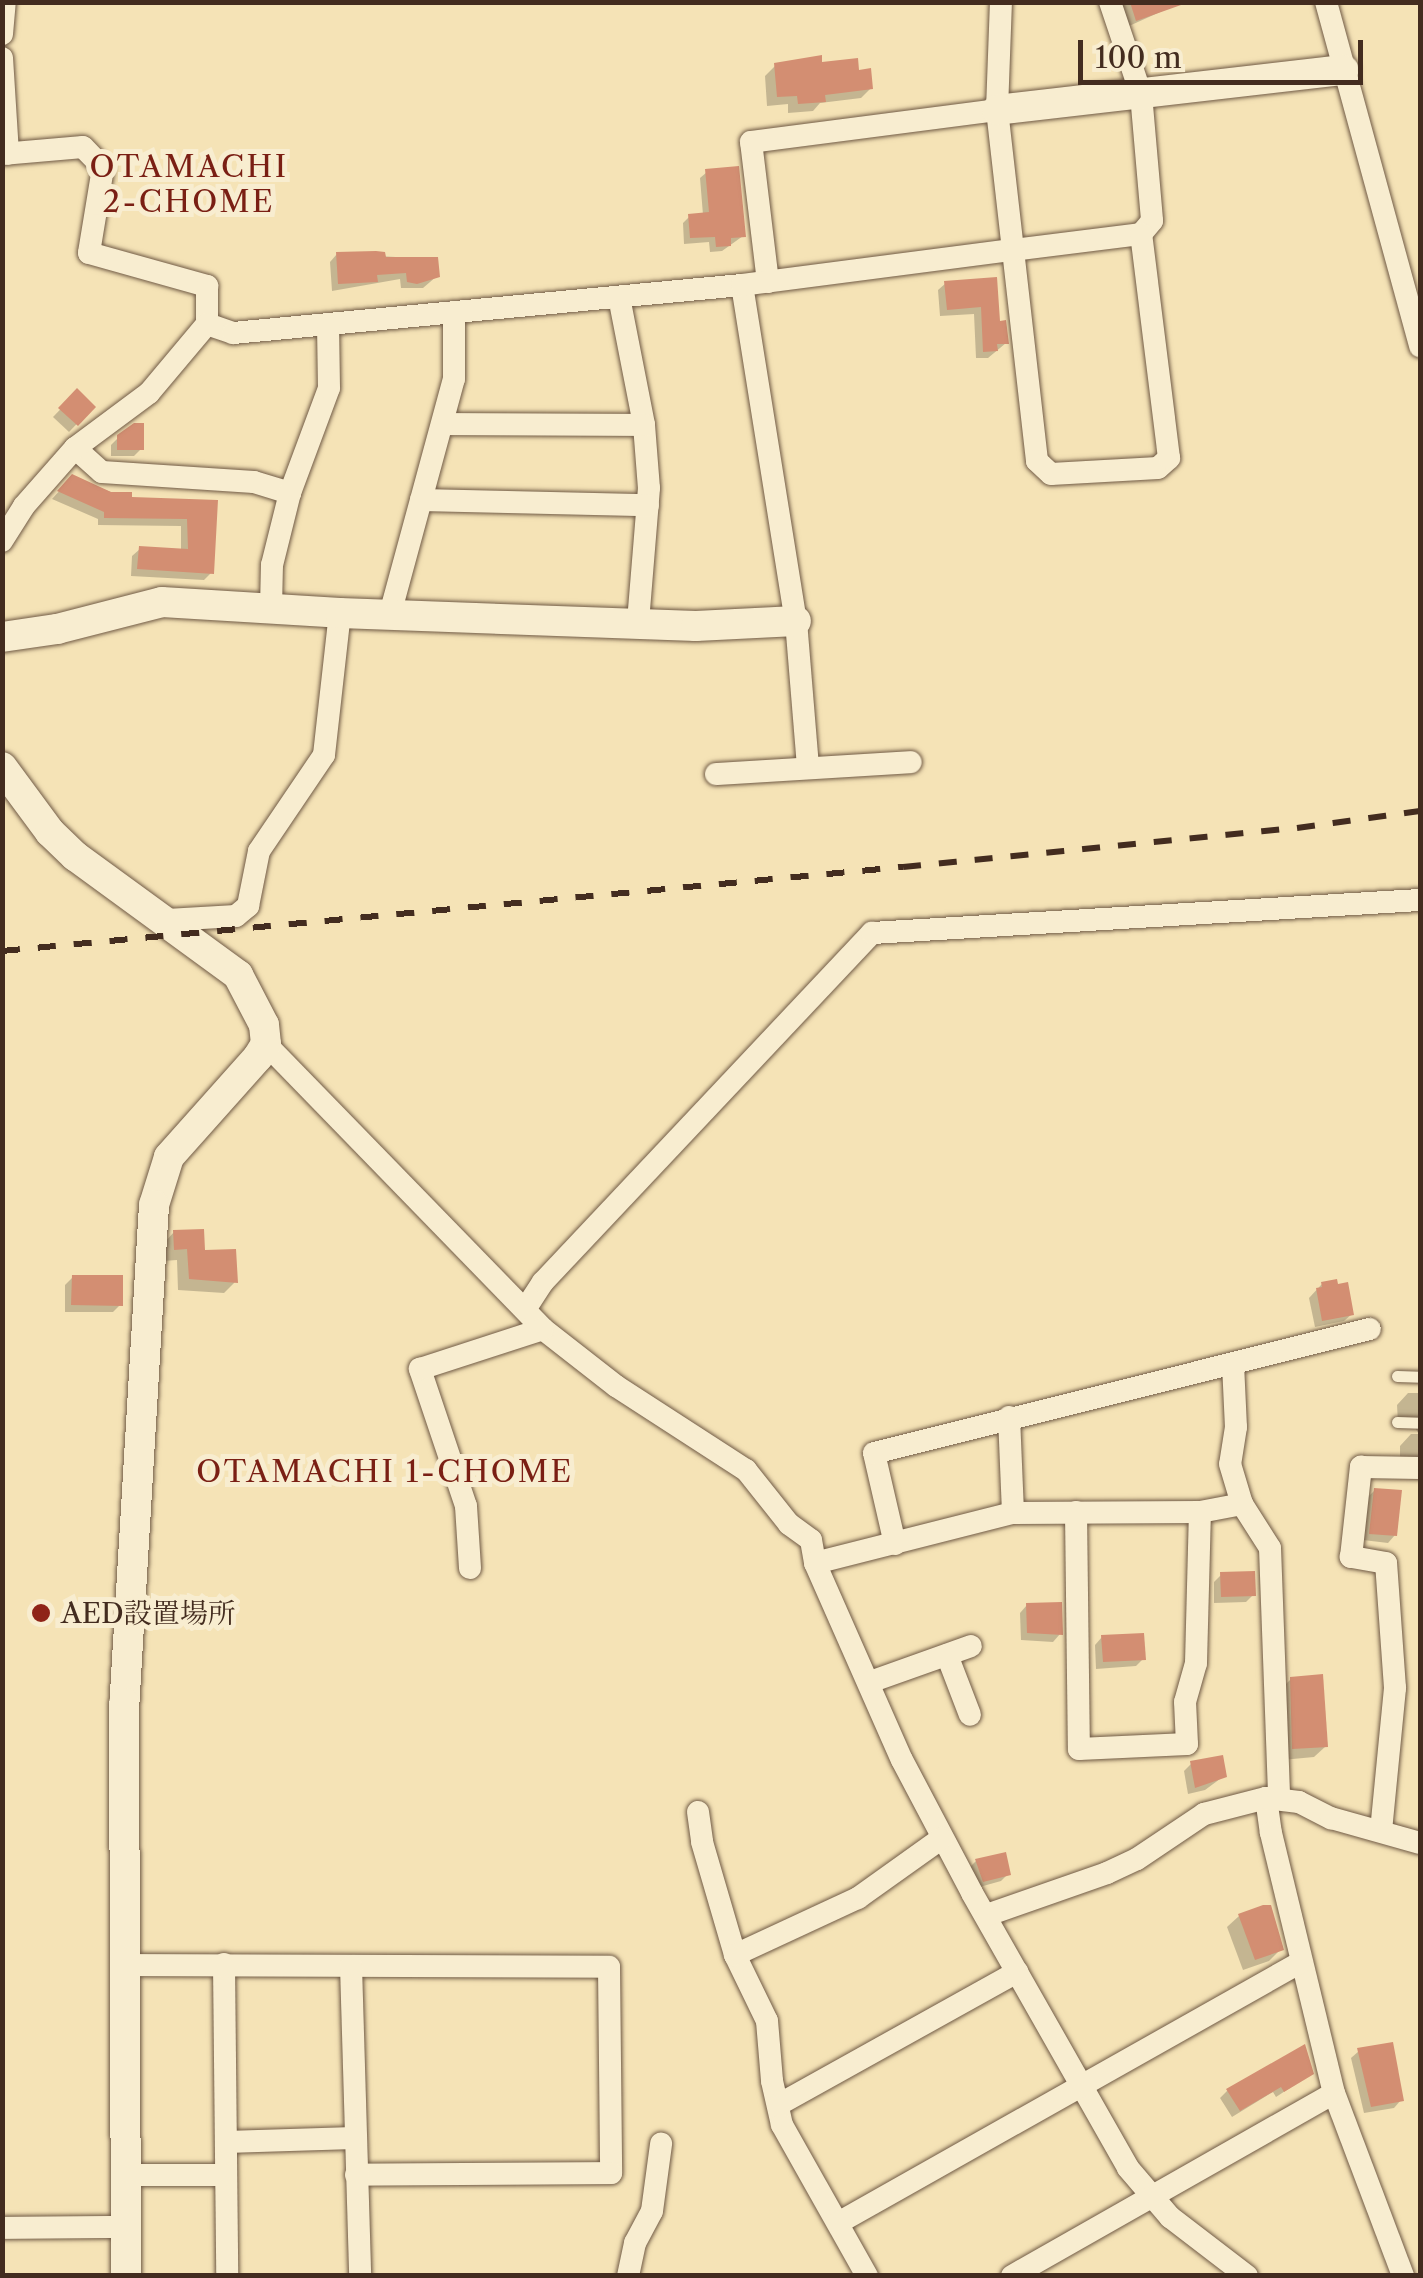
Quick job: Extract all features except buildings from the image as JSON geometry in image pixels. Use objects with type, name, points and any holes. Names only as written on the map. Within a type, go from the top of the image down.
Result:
[{"type":"street","points":[[2,34],[6,2]]},
{"type":"street","points":[[1001,2],[997,110],[1037,461],[1051,474],[1158,468],[1169,458],[1141,234]]},
{"type":"street","points":[[206,324],[234,333],[619,297],[1141,234],[1152,221],[1141,94],[1110,2]]},
{"type":"street","points":[[1326,2],[1419,336]]},
{"type":"street","points":[[2,58],[5,154],[83,147],[103,168],[89,253],[208,286],[206,324],[149,393],[75,448],[24,506],[2,540]]},
{"type":"street","points":[[768,282],[752,142],[1344,70]]},
{"type":"street","points":[[742,285],[796,621],[808,768]]},
{"type":"street","points":[[619,297],[644,425],[648,505],[638,623]]},
{"type":"street","points":[[390,614],[454,379],[454,312]]},
{"type":"street","points":[[270,608],[272,565],[290,493],[328,388],[328,324]]},
{"type":"street","points":[[444,424],[644,425]]},
{"type":"street","points":[[75,448],[102,472],[254,482],[290,493]]},
{"type":"street","points":[[422,500],[648,505]]},
{"type":"street","points":[[2,637],[58,629],[162,602],[340,614],[696,626],[796,621]]},
{"type":"street","points":[[167,920],[236,916],[248,906],[258,851],[324,755],[340,614]]},
{"type":"street","points":[[716,774],[911,762]]},
{"type":"street","points":[[2,767],[50,832],[74,856],[238,975],[258,1010],[266,1044],[543,1329],[616,1386],[746,1470],[789,1524],[811,1540],[814,1563],[942,1838],[1128,2168],[1150,2196],[1247,2276]]},
{"type":"street","points":[[526,1308],[543,1282],[872,933],[1420,900]]},
{"type":"street","points":[[126,2276],[124,1702],[154,1205],[169,1156],[266,1044]]},
{"type":"street","points":[[470,1568],[466,1506],[420,1369],[543,1329]]},
{"type":"street","points":[[894,1544],[874,1453],[1370,1329]]},
{"type":"street","points":[[1233,1364],[1236,1426],[1230,1464],[1242,1504],[1270,1548],[1272,1798],[1301,1962],[1334,2093],[1403,2276]]},
{"type":"street","points":[[1009,1417],[1013,1513]]},
{"type":"street","points":[[1381,1832],[1395,1688],[1386,1563],[1352,1556],[1359,1485],[1361,1468],[1420,1468]]},
{"type":"street","points":[[814,1563],[1013,1513],[1200,1512],[1242,1504]]},
{"type":"street","points":[[1076,1512],[1079,1749],[1188,1744],[1185,1702],[1196,1663],[1200,1512]]},
{"type":"street","points":[[870,1682],[971,1646]]},
{"type":"street","points":[[947,1655],[970,1715]]},
{"type":"street","points":[[987,1915],[1107,1874],[1137,1859],[1204,1814],[1272,1798],[1420,1843]]},
{"type":"street","points":[[698,1812],[702,1842],[735,1955],[766,2021],[782,2125],[867,2276]]},
{"type":"street","points":[[735,1955],[858,1898],[942,1838]]},
{"type":"street","points":[[838,2223],[1301,1962]]},
{"type":"street","points":[[224,1964],[227,2276]]},
{"type":"street","points":[[124,1965],[609,1967],[611,2174],[356,2174]]},
{"type":"street","points":[[351,1966],[360,2276]]},
{"type":"street","points":[[778,2105],[1016,1972]]},
{"type":"street","points":[[1012,2276],[1334,2093]]},
{"type":"street","points":[[226,2142],[354,2138]]},
{"type":"street","points":[[628,2276],[635,2243],[652,2212],[661,2144]]},
{"type":"street","points":[[126,2175],[226,2175]]},
{"type":"street","points":[[2,2228],[126,2227]]},
{"type":"lane","points":[[1397,1376],[1420,1378]]},
{"type":"lane","points":[[1397,1422],[1420,1423]]},
{"type":"railway","points":[[2,951],[903,867],[1297,828],[1420,811]]},
{"type":"place","name":"AED設置場所","points":[[41,1613]]},
{"type":"district","name":"OTAMACHI 2-CHOME","points":[[189,184]]},
{"type":"district","name":"OTAMACHI 1-CHOME","points":[[385,1472]]}]
